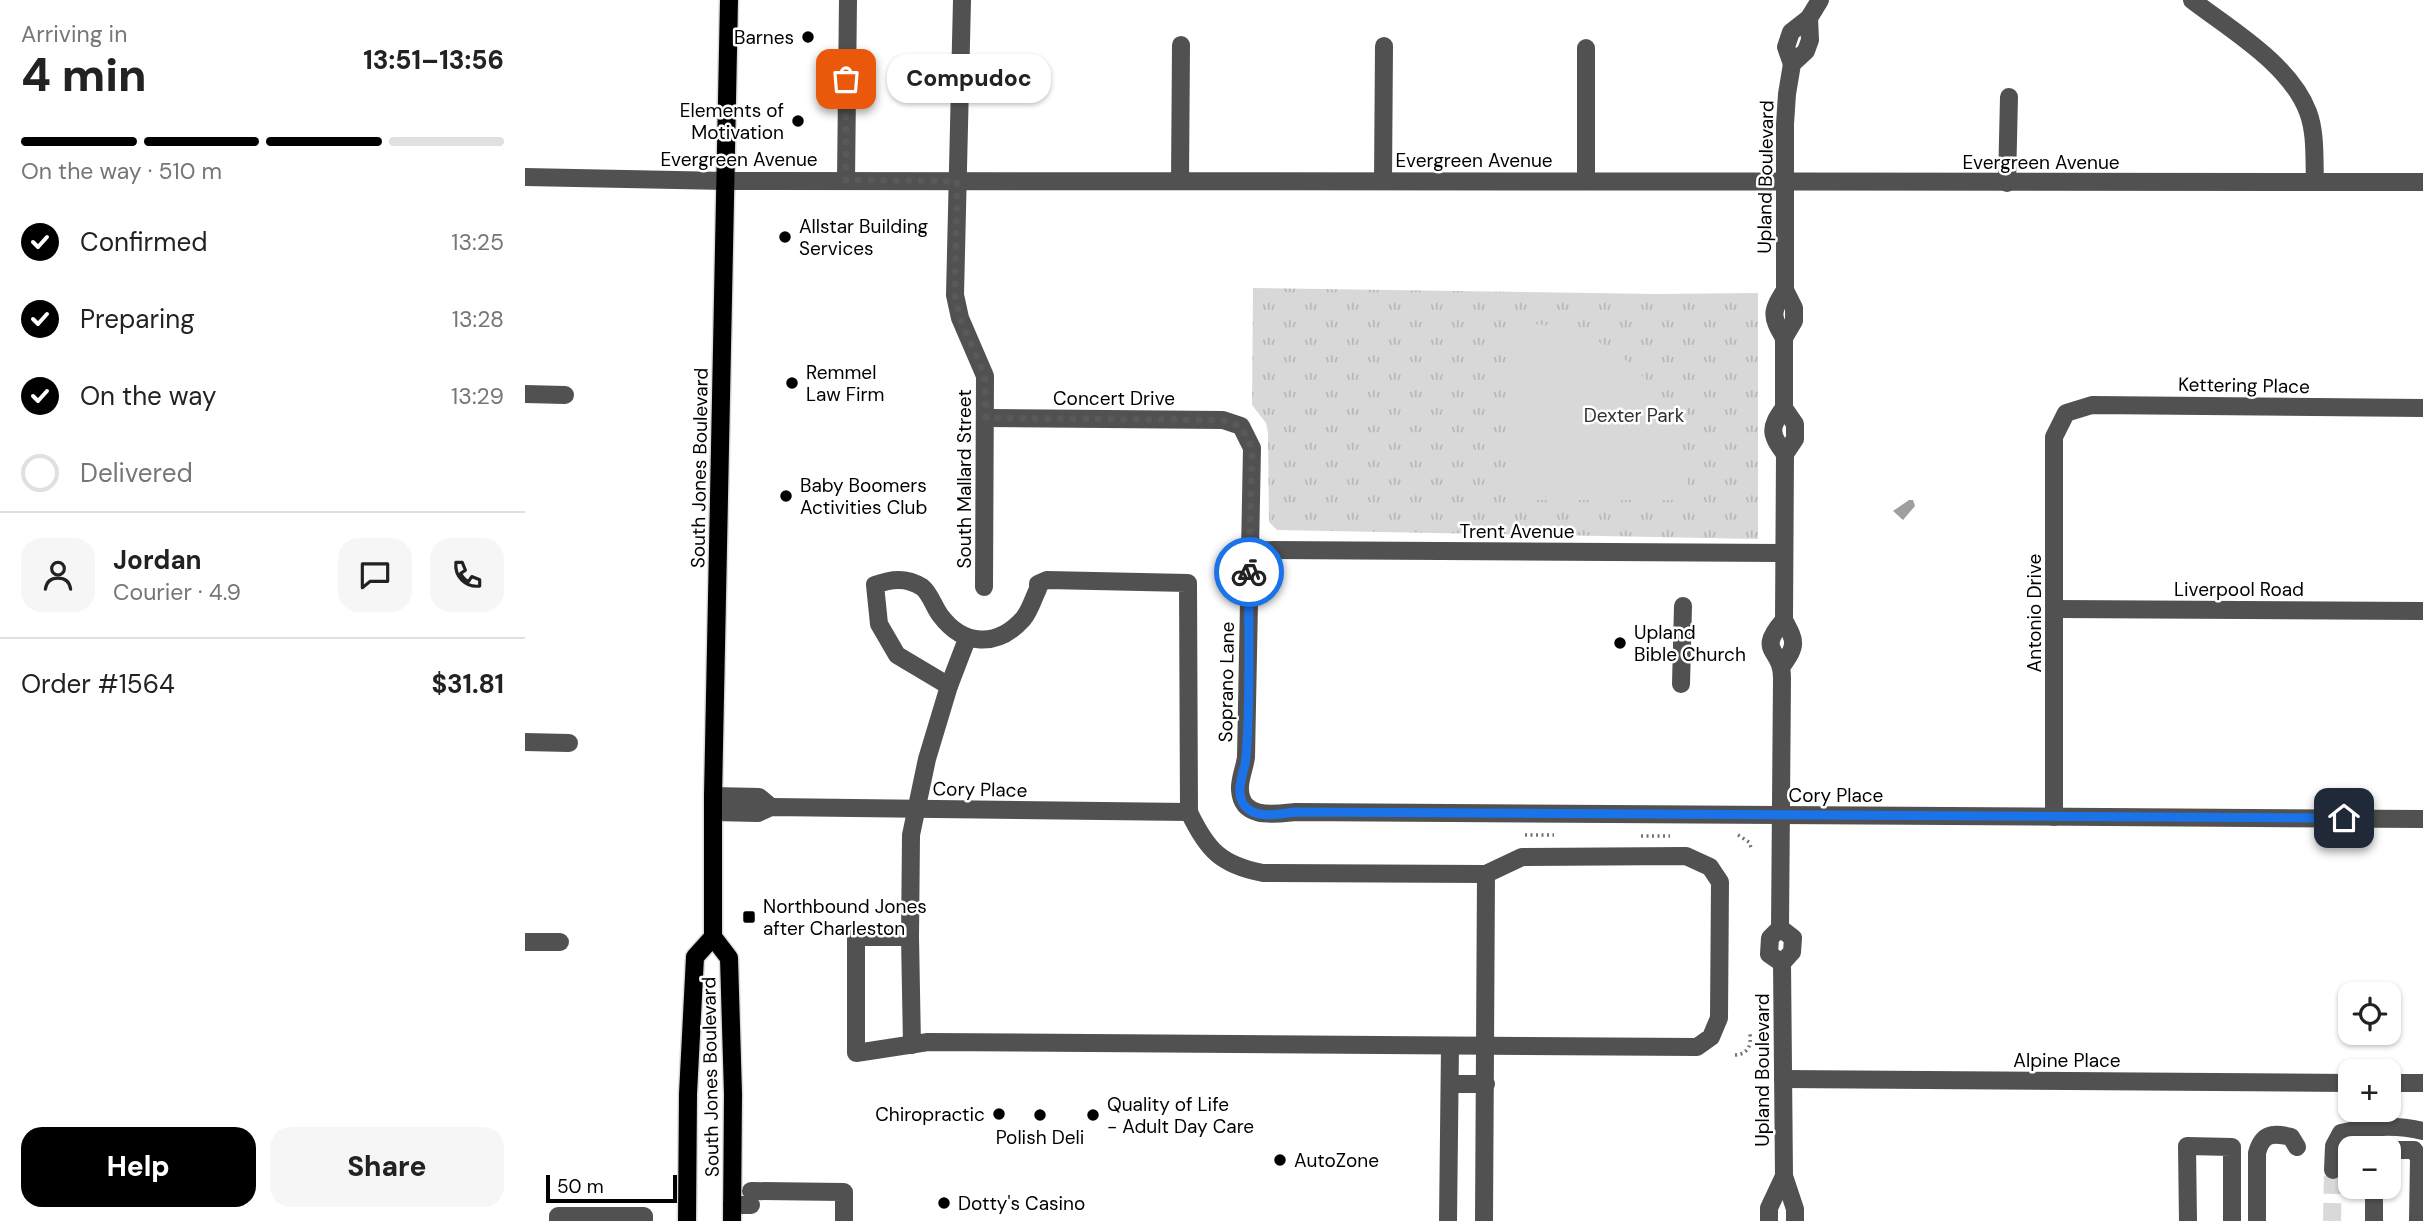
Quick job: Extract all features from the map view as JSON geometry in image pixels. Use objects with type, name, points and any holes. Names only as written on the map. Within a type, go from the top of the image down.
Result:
[{"type":"main road","name":"South Jones Boulevard","points":[[729,0],[713,804],[713,937],[729,958],[733,1094],[732,1213]]},
{"type":"main road","name":"South Jones Boulevard","points":[[687,1221],[688,1106],[695,957],[713,937]]},
{"type":"street","points":[[846,180],[848,0]]},
{"type":"street","name":"South Mallard Street","points":[[962,0],[955,295],[960,318],[985,376],[984,587]]},
{"type":"street","name":"Upland Boulevard","points":[[1795,1221],[1795,1209],[1784,1176],[1782,963],[1769,954],[1770,938],[1780,928],[1782,666],[1793,650],[1793,637],[1784,620],[1784,454],[1795,439],[1795,424],[1784,408],[1784,338],[1774,321],[1774,308],[1785,290],[1784,124],[1792,64],[1786,47],[1791,32],[1809,18],[1820,0]]},
{"type":"street","points":[[2192,0],[2274,64],[2293,84],[2308,112],[2313,135],[2315,182]]},
{"type":"street","points":[[1180,181],[1181,45]]},
{"type":"street","points":[[1383,181],[1384,46]]},
{"type":"street","points":[[1586,48],[1586,181]]},
{"type":"street","points":[[2007,183],[2009,97]]},
{"type":"street","name":"Evergreen Avenue","points":[[525,177],[726,181],[2423,182]]},
{"type":"street","points":[[525,394],[565,395]]},
{"type":"street","name":"Kettering Place","points":[[2066,413],[2092,405],[2423,408]]},
{"type":"street","name":"Antonio Drive","points":[[2054,817],[2054,437],[2066,413]]},
{"type":"street","name":"Concert Drive","points":[[986,418],[1223,420],[1241,426]]},
{"type":"street","name":"Soprano Lane","points":[[1241,426],[1252,448],[1246,757],[1240,791],[1244,805],[1251,810]]},
{"type":"street","name":"Trent Avenue","points":[[1249,550],[1784,554]]},
{"type":"street","points":[[909,937],[856,937],[856,1054],[928,1042],[1697,1047],[1711,1037],[1719,1018],[1720,882],[1710,867],[1686,856],[1522,858],[1486,874],[1263,873],[1240,868],[1220,858],[1202,839],[1189,812],[1188,583],[1047,580],[1038,584],[1024,618],[1004,635],[979,640],[967,639],[953,628],[940,615],[924,589],[908,581],[891,579],[875,585],[879,624],[897,655],[949,686]]},
{"type":"street","points":[[1681,684],[1683,606]]},
{"type":"street","name":"Liverpool Road","points":[[2055,609],[2423,611]]},
{"type":"street","points":[[912,1045],[909,937],[911,835],[927,759],[949,686],[967,639]]},
{"type":"street","points":[[525,743],[569,743]]},
{"type":"street","name":"Cory Place","points":[[713,804],[759,797],[771,807],[1189,812]]},
{"type":"street","name":"Cory Place","points":[[1251,810],[1272,816],[1295,812],[2423,819]]},
{"type":"street","points":[[1484,1221],[1486,874]]},
{"type":"street","points":[[525,942],[560,942]]},
{"type":"street","points":[[1448,1221],[1450,1046]]},
{"type":"street","name":"Alpine Place","points":[[1783,1079],[2338,1083]]},
{"type":"street","points":[[2401,1083],[2423,1083]]},
{"type":"street","points":[[1450,1084],[1486,1084]]},
{"type":"street","points":[[2333,1170],[2334,1146],[2341,1133],[2360,1128],[2383,1127],[2423,1131]]},
{"type":"street","points":[[2257,1221],[2257,1153],[2260,1143],[2265,1137],[2276,1133],[2291,1137],[2297,1147]]},
{"type":"street","points":[[2188,1221],[2187,1146],[2232,1147],[2232,1221]]},
{"type":"street","points":[[2401,1150],[2414,1150],[2419,1158],[2419,1221]]},
{"type":"street","name":"Upland Boulevard","points":[[1769,1221],[1769,1208],[1784,1176]]},
{"type":"street","points":[[732,1213],[751,1198],[844,1192],[843,1221]]},
{"type":"street","points":[[2374,1199],[2374,1221]]},
{"type":"street","points":[[570,1219],[644,1216],[644,1221]]},
{"type":"path","points":[[1525,835],[1554,835]]},
{"type":"path","points":[[1738,835],[1749,842],[1752,850]]},
{"type":"path","points":[[1641,836],[1670,836]]},
{"type":"path","points":[[1735,1055],[1747,1051],[1750,1047],[1750,1034]]},
{"type":"green space","name":"Dexter Park","points":[[1253,288],[1758,293],[1758,539],[1277,530],[1269,522],[1266,423],[1252,405]]},
{"type":"green space","points":[[1513,323],[1551,326],[1578,332],[1610,349],[1648,382],[1674,425],[1687,474],[1688,500],[1525,500],[1509,483]]},
{"type":"shaded area","points":[[1913,500],[1915,506],[1903,520],[1893,511]]},
{"type":"tunnel","points":[[2332,1221],[2333,1170]]},
{"type":"way so far","points":[[846,79],[846,180],[957,181],[955,295],[960,318],[985,376],[986,418],[1223,420],[1241,426],[1252,448],[1249,572]]},
{"type":"place","name":"Barnes","points":[[808,37]]},
{"type":"place","name":"Compudoc","points":[[846,79]]},
{"type":"place","name":"Elements of Motivation","points":[[798,121]]},
{"type":"place","name":"Allstar Building Services","points":[[785,237]]},
{"type":"place","name":"Remmel Law Firm","points":[[792,383]]},
{"type":"place","name":"Baby Boomers Activities Club","points":[[786,496]]},
{"type":"place","name":"Upland Bible Church","points":[[1620,643]]},
{"type":"place","name":"Northbound Jones after Charleston","points":[[749,917]]},
{"type":"place","name":"Chiropractic","points":[[999,1114]]},
{"type":"place","name":"Polish Deli","points":[[1040,1115]]},
{"type":"place","name":"Quality of Life - Adult Day Care","points":[[1093,1115]]},
{"type":"place","name":"AutoZone","points":[[1280,1160]]},
{"type":"place","name":"Dotty's Casino","points":[[944,1203]]},
{"type":"route","points":[[1249,572],[1246,757],[1240,791],[1244,805],[1265,815],[1295,812],[2344,818]]}]
